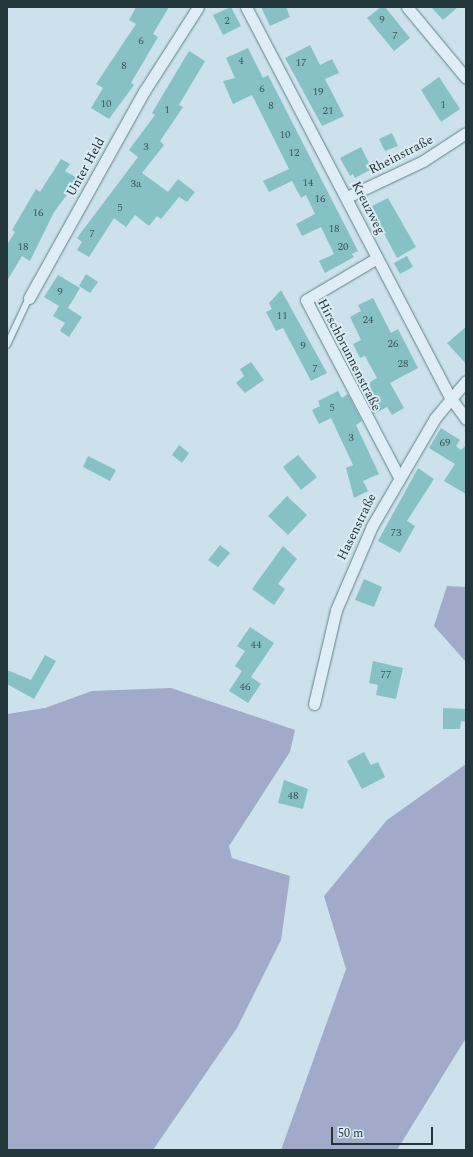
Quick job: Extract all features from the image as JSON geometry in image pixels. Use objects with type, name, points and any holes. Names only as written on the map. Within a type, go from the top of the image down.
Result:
[{"type":"street","name":"Unter Held","points":[[29,298],[145,90],[198,7]]},
{"type":"street","name":"Kreuzweg","points":[[246,7],[347,197],[377,258],[450,397],[466,419]]},
{"type":"street","points":[[407,7],[466,78]]},
{"type":"street","name":"Rheinstraße","points":[[347,197],[423,161],[466,132]]},
{"type":"street","name":"Hirschbrunnenstraße","points":[[377,258],[306,300],[398,476]]},
{"type":"street","name":"Hasenstraße","points":[[314,704],[342,591],[398,476],[450,397],[466,381]]},
{"type":"lane","name":"Unter Held","points":[[7,345],[29,298]]},
{"type":"shaded area","points":[[447,586],[466,587],[466,662],[434,626]]},
{"type":"shaded area","points":[[171,688],[295,730],[290,752],[229,846],[232,858],[290,876],[281,940],[237,1028],[153,1150],[7,1150],[7,714],[45,708],[92,691]]},
{"type":"shaded area","points":[[466,764],[466,1038],[397,1150],[281,1150],[346,969],[324,896],[387,820]]},
{"type":"building","points":[[136,7],[169,7],[153,34],[158,37],[131,83],[134,85],[109,119],[91,108],[103,88],[96,84],[136,24],[129,20]]},
{"type":"building","points":[[231,7],[241,26],[223,35],[213,15]]},
{"type":"building","points":[[261,7],[286,7],[290,17],[270,26]]},
{"type":"building","points":[[381,7],[385,7],[410,38],[394,51],[367,18]]},
{"type":"building","points":[[431,7],[458,7],[443,20]]},
{"type":"building","points":[[310,45],[320,65],[332,59],[339,73],[325,79],[344,116],[322,126],[285,58]]},
{"type":"building","points":[[248,48],[263,78],[268,75],[358,251],[352,254],[354,257],[325,273],[319,261],[334,254],[321,227],[302,236],[296,224],[315,214],[306,195],[301,198],[292,181],[269,192],[263,181],[289,169],[252,95],[233,104],[223,81],[235,78],[226,58]]},
{"type":"building","points":[[189,51],[205,61],[179,105],[183,107],[160,141],[164,145],[142,173],[168,192],[178,179],[195,192],[187,202],[179,197],[161,219],[157,216],[149,226],[135,215],[126,227],[114,218],[89,257],[77,250],[82,242],[77,238],[138,157],[129,150],[155,115],[152,113]]},
{"type":"building","points":[[439,77],[460,109],[441,122],[421,90]]},
{"type":"building","points":[[392,133],[398,146],[385,151],[379,139]]},
{"type":"building","points":[[361,147],[372,169],[355,178],[353,174],[350,176],[340,158]]},
{"type":"building","points":[[61,159],[70,164],[65,171],[79,179],[54,212],[30,261],[22,256],[7,281],[7,245],[15,232],[12,230],[36,189],[40,192]]},
{"type":"building","points":[[388,198],[416,247],[397,258],[370,207]]},
{"type":"building","points":[[407,256],[413,267],[400,274],[394,263]]},
{"type":"building","points":[[86,274],[98,282],[90,293],[79,286]]},
{"type":"building","points":[[58,275],[80,288],[68,308],[82,317],[69,337],[60,331],[65,323],[53,316],[59,306],[44,297]]},
{"type":"building","points":[[281,290],[327,373],[311,381],[283,328],[276,331],[266,312],[272,309],[269,303]]},
{"type":"building","points":[[373,298],[391,333],[398,329],[418,368],[390,383],[404,408],[392,415],[387,407],[374,414],[360,388],[377,378],[365,356],[360,358],[353,344],[361,340],[350,317],[361,311],[358,305]]},
{"type":"building","points":[[466,327],[466,364],[447,343]]},
{"type":"building","points":[[251,362],[264,380],[245,393],[236,383],[244,376],[240,369]]},
{"type":"building","points":[[338,391],[342,398],[348,394],[362,421],[356,425],[379,474],[363,481],[368,491],[354,498],[346,468],[353,465],[331,418],[319,424],[312,410],[320,406],[318,401]]},
{"type":"building","points":[[441,428],[460,440],[456,446],[461,450],[466,445],[466,494],[444,481],[455,464],[429,448]]},
{"type":"building","points":[[179,445],[189,453],[182,463],[172,455]]},
{"type":"building","points":[[298,455],[317,477],[301,490],[283,467]]},
{"type":"building","points":[[88,456],[116,470],[110,481],[83,467]]},
{"type":"building","points":[[418,468],[434,479],[407,521],[415,526],[400,553],[378,541]]},
{"type":"building","points":[[287,496],[307,515],[288,535],[268,516]]},
{"type":"building","points":[[220,545],[230,553],[218,567],[208,560]]},
{"type":"building","points":[[283,546],[297,559],[278,584],[285,589],[274,605],[252,589]]},
{"type":"building","points":[[364,579],[382,587],[374,607],[355,600]]},
{"type":"building","points":[[250,627],[274,643],[251,677],[261,684],[248,703],[229,691],[242,671],[235,666],[245,651],[237,646]]},
{"type":"building","points":[[45,655],[56,661],[34,699],[7,684],[7,670],[31,680]]},
{"type":"building","points":[[373,661],[403,668],[396,699],[376,695],[378,685],[369,683]]},
{"type":"building","points":[[443,708],[466,709],[466,722],[461,721],[460,729],[443,729]]},
{"type":"building","points":[[364,752],[371,765],[378,762],[385,777],[362,789],[347,761]]},
{"type":"building","points":[[284,780],[308,789],[303,809],[278,803]]}]
